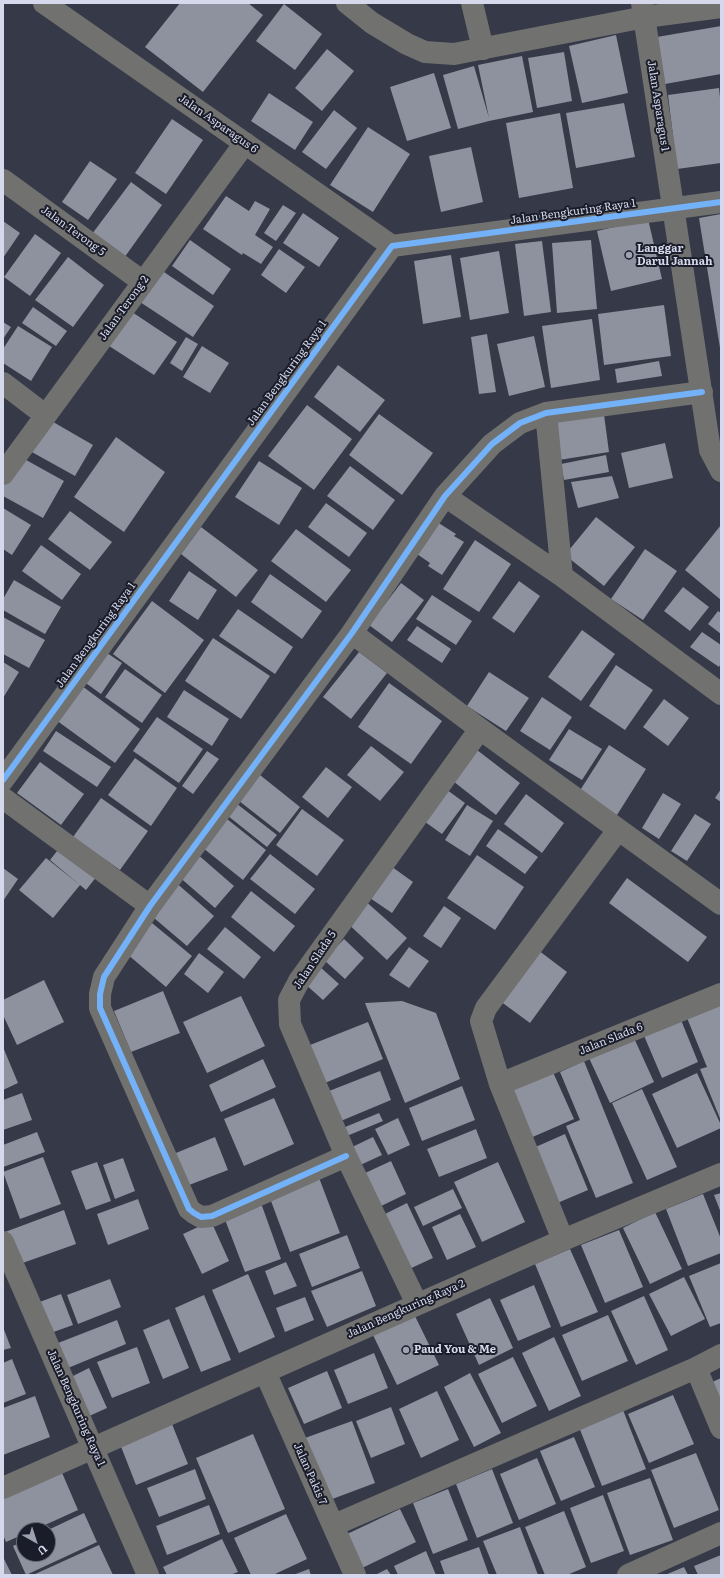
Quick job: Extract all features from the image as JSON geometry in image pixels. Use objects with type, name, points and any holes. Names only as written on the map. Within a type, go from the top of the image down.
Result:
[{"type":"street","name":"Jalan Asparagus 6","points":[[44,3],[392,246]]},
{"type":"street","points":[[347,3],[372,23],[406,44],[425,52],[454,54],[483,49],[643,10],[721,7]]},
{"type":"street","points":[[472,3],[483,49]]},
{"type":"street","name":"Jalan Asparagus 1","points":[[643,10],[710,450],[721,471]]},
{"type":"street","name":"Jalan Terong 2","points":[[3,474],[45,414],[245,143]]},
{"type":"street","name":"Jalan Terong 5","points":[[3,180],[143,282]]},
{"type":"street","name":"Jalan Bengkuring Raya 1","points":[[3,780],[392,246],[721,202]]},
{"type":"street","points":[[3,383],[45,414]]},
{"type":"street","points":[[346,1156],[212,1216],[201,1217],[189,1209],[100,1008],[100,994],[104,977],[150,906],[352,633],[445,496],[492,444],[520,423],[546,413],[702,392]]},
{"type":"street","points":[[546,413],[562,576]]},
{"type":"street","points":[[445,496],[562,576],[721,694]]},
{"type":"street","points":[[352,633],[480,729],[721,904]]},
{"type":"street","name":"Jalan Slada 5","points":[[417,1304],[346,1156],[290,1024],[289,1000],[299,981],[480,729]]},
{"type":"street","points":[[3,798],[150,906]]},
{"type":"street","points":[[563,1240],[500,1084],[481,1021],[486,1008],[618,830]]},
{"type":"street","name":"Jalan Slada 6","points":[[500,1084],[721,994]]},
{"type":"street","name":"Jalan Bengkuring Raya 2","points":[[3,1488],[563,1240],[721,1174]]},
{"type":"street","name":"Jalan Bengkuring Raya 1","points":[[3,1242],[148,1575]]},
{"type":"street","points":[[334,1525],[696,1368],[721,1355]]},
{"type":"street","points":[[696,1368],[721,1428]]},
{"type":"street","name":"Jalan Pakis 7","points":[[265,1372],[355,1575]]},
{"type":"street","points":[[628,1575],[721,1533]]},
{"type":"building","points":[[180,3],[248,3],[263,15],[203,92],[145,47]]},
{"type":"building","points":[[284,4],[322,34],[295,70],[256,41]]},
{"type":"building","points":[[721,26],[721,74],[665,84],[657,37]]},
{"type":"building","points":[[616,35],[628,93],[582,103],[569,46]]},
{"type":"building","points":[[327,49],[354,71],[322,111],[295,88]]},
{"type":"building","points":[[564,52],[572,101],[537,108],[528,58]]},
{"type":"building","points":[[522,56],[533,112],[458,129],[443,75],[474,66],[489,118],[478,65]]},
{"type":"building","points":[[434,73],[451,128],[407,141],[390,87]]},
{"type":"building","points":[[719,88],[721,107],[721,163],[677,169],[668,95]]},
{"type":"building","points":[[269,93],[313,122],[295,150],[251,121]]},
{"type":"building","points":[[624,103],[635,157],[576,168],[566,113]]},
{"type":"building","points":[[334,110],[357,128],[326,169],[302,152]]},
{"type":"building","points":[[560,113],[573,188],[519,198],[506,123]]},
{"type":"building","points":[[172,119],[203,140],[166,194],[135,173]]},
{"type":"building","points":[[368,127],[410,154],[373,212],[330,185]]},
{"type":"building","points":[[471,147],[483,202],[441,212],[429,156]]},
{"type":"building","points":[[90,161],[117,179],[88,220],[62,202]]},
{"type":"building","points":[[131,182],[162,205],[124,258],[92,234]]},
{"type":"building","points":[[226,196],[249,211],[255,201],[270,209],[255,235],[273,247],[261,264],[243,253],[242,255],[203,229]]},
{"type":"building","points":[[283,205],[296,213],[276,241],[264,233]]},
{"type":"building","points":[[303,213],[339,238],[319,267],[283,243]]},
{"type":"building","points":[[721,214],[721,348],[720,348],[699,218]]},
{"type":"building","name":"Langgar Darul Jannah","points":[[648,219],[662,279],[611,291],[597,231]]},
{"type":"building","points":[[3,221],[20,233],[3,258]]},
{"type":"building","points":[[35,234],[61,253],[30,296],[4,277]]},
{"type":"building","points":[[190,240],[231,269],[213,295],[172,266]]},
{"type":"building","points":[[591,240],[597,309],[557,313],[552,243]]},
{"type":"building","points":[[542,241],[551,312],[524,316],[515,244]]},
{"type":"building","points":[[279,249],[305,267],[286,293],[261,275]]},
{"type":"building","points":[[499,251],[509,313],[470,320],[460,258]]},
{"type":"building","points":[[451,255],[461,317],[423,324],[414,261]]},
{"type":"building","points":[[68,257],[104,285],[73,327],[35,300]]},
{"type":"building","points":[[161,270],[214,306],[193,337],[140,302]]},
{"type":"building","points":[[664,305],[671,356],[604,365],[598,314]]},
{"type":"building","points":[[33,307],[67,331],[56,346],[22,323]]},
{"type":"building","points":[[129,310],[177,342],[154,375],[106,344]]},
{"type":"building","points":[[592,319],[600,380],[551,388],[542,326]]},
{"type":"building","points":[[3,322],[11,327],[3,339]]},
{"type":"building","points":[[18,326],[52,347],[31,381],[3,363],[3,349]]},
{"type":"building","points":[[487,334],[496,392],[479,394],[471,337]]},
{"type":"building","points":[[534,336],[545,387],[509,396],[497,344]]},
{"type":"building","points":[[186,337],[198,344],[182,371],[170,363]]},
{"type":"building","points":[[202,346],[229,363],[210,393],[183,377]]},
{"type":"building","points":[[659,361],[662,376],[617,383],[615,369]]},
{"type":"building","points":[[338,365],[385,400],[360,432],[314,397]]},
{"type":"building","points":[[307,405],[352,439],[314,490],[268,456]]},
{"type":"building","points":[[603,407],[609,452],[559,460],[553,415]]},
{"type":"building","points":[[379,414],[433,453],[402,495],[349,455]]},
{"type":"building","points":[[48,419],[93,445],[75,476],[30,451]]},
{"type":"building","points":[[116,437],[165,472],[124,532],[74,497]]},
{"type":"building","points":[[665,443],[673,478],[629,488],[621,453]]},
{"type":"building","points":[[606,455],[609,472],[564,480],[561,464]]},
{"type":"building","points":[[19,456],[64,481],[43,518],[3,496],[3,484]]},
{"type":"building","points":[[259,461],[302,488],[279,525],[235,497]]},
{"type":"building","points":[[350,466],[395,500],[373,530],[327,496]]},
{"type":"building","points":[[612,476],[619,498],[578,508],[571,482]]},
{"type":"building","points":[[326,503],[367,533],[349,557],[308,527]]},
{"type":"building","points":[[3,508],[31,525],[12,555],[3,549]]},
{"type":"building","points":[[70,511],[112,542],[90,570],[48,539]]},
{"type":"building","points":[[596,517],[635,547],[604,586],[565,555]]},
{"type":"building","points":[[437,522],[456,534],[454,536],[464,542],[442,575],[428,566],[430,563],[417,554]]},
{"type":"building","points":[[721,525],[721,600],[685,570]]},
{"type":"building","points":[[201,527],[258,570],[236,597],[181,554]]},
{"type":"building","points":[[296,529],[351,570],[326,602],[271,561]]},
{"type":"building","points":[[475,540],[511,564],[479,612],[443,589]]},
{"type":"building","points":[[41,545],[81,574],[62,600],[22,571]]},
{"type":"building","points":[[645,549],[677,571],[643,620],[611,599]]},
{"type":"building","points":[[189,571],[217,590],[198,620],[169,601]]},
{"type":"building","points":[[270,574],[322,611],[302,639],[251,602]]},
{"type":"building","points":[[14,580],[61,607],[45,634],[3,610],[3,599]]},
{"type":"building","points":[[519,581],[540,596],[514,633],[492,618]]},
{"type":"building","points":[[401,583],[424,600],[392,642],[369,625]]},
{"type":"building","points":[[683,587],[709,607],[690,631],[664,611]]},
{"type":"building","points":[[432,595],[472,621],[456,645],[416,619]]},
{"type":"building","points":[[152,601],[204,640],[165,693],[113,654]]},
{"type":"building","points":[[238,609],[293,647],[275,674],[219,636]]},
{"type":"building","points":[[718,611],[721,613],[721,634],[708,624]]},
{"type":"building","points":[[3,617],[45,640],[29,668],[3,654]]},
{"type":"building","points":[[417,626],[451,649],[442,663],[407,640]]},
{"type":"building","points":[[582,630],[615,654],[581,701],[548,677]]},
{"type":"building","points":[[702,632],[721,645],[721,663],[719,667],[690,647]]},
{"type":"building","points":[[213,638],[270,676],[241,719],[185,681]]},
{"type":"building","points":[[104,651],[122,663],[101,694],[83,681]]},
{"type":"building","points":[[359,652],[387,673],[351,719],[323,697]]},
{"type":"building","points":[[3,662],[19,672],[3,698]]},
{"type":"building","points":[[616,665],[653,690],[625,730],[589,706]]},
{"type":"building","points":[[125,669],[162,695],[142,723],[105,697]]},
{"type":"building","points":[[489,672],[529,698],[506,731],[467,706]]},
{"type":"building","points":[[389,683],[442,721],[411,764],[358,727]]},
{"type":"building","points":[[82,686],[140,729],[115,763],[56,720]]},
{"type":"building","points":[[184,690],[229,719],[212,746],[167,717]]},
{"type":"building","points":[[542,697],[572,717],[550,750],[520,731]]},
{"type":"building","points":[[664,699],[689,718],[668,746],[643,727]]},
{"type":"building","points":[[157,717],[203,749],[179,783],[133,751]]},
{"type":"building","points":[[569,729],[602,749],[582,780],[549,760]]},
{"type":"building","points":[[56,731],[111,767],[97,787],[43,751]]},
{"type":"building","points":[[609,745],[646,769],[617,815],[579,792]]},
{"type":"building","points":[[371,746],[404,772],[380,801],[347,775]]},
{"type":"building","points":[[477,750],[520,783],[496,815],[453,781]]},
{"type":"building","points":[[207,751],[219,759],[193,794],[182,786]]},
{"type":"building","points":[[135,758],[177,788],[151,826],[108,795]]},
{"type":"building","points":[[40,762],[84,794],[61,825],[17,793]]},
{"type":"building","points":[[326,767],[352,787],[328,818],[302,797]]},
{"type":"building","points":[[255,771],[300,807],[280,833],[234,797]]},
{"type":"building","points":[[443,787],[465,803],[442,834],[421,819]]},
{"type":"building","points":[[721,789],[721,802],[715,798]]},
{"type":"building","points":[[663,793],[681,804],[659,839],[642,828]]},
{"type":"building","points":[[526,794],[564,823],[542,853],[504,824]]},
{"type":"building","points":[[101,798],[148,831],[120,870],[73,837]]},
{"type":"building","points":[[232,800],[277,835],[267,847],[223,812]]},
{"type":"building","points":[[467,805],[493,821],[470,856],[445,840]]},
{"type":"building","points":[[302,809],[344,840],[317,876],[276,845]]},
{"type":"building","points":[[695,814],[711,824],[687,861],[671,851]]},
{"type":"building","points":[[222,815],[266,850],[243,880],[198,844]]},
{"type":"building","points":[[498,829],[538,857],[525,874],[486,846]]},
{"type":"building","points":[[61,846],[97,876],[86,890],[50,860]]},
{"type":"building","points":[[196,853],[234,886],[215,908],[177,875]]},
{"type":"building","points":[[270,854],[315,889],[295,914],[250,879]]},
{"type":"building","points":[[477,855],[524,887],[495,930],[447,898]]},
{"type":"building","points":[[46,858],[80,885],[53,918],[19,890]]},
{"type":"building","points":[[388,864],[413,882],[392,913],[367,896]]},
{"type":"building","points":[[3,868],[18,879],[3,901]]},
{"type":"building","points":[[627,878],[707,937],[688,962],[609,903]]},
{"type":"building","points":[[173,880],[214,916],[187,946],[147,912]]},
{"type":"building","points":[[251,891],[295,926],[274,952],[231,917]]},
{"type":"building","points":[[363,899],[407,938],[387,960],[344,920]]},
{"type":"building","points":[[444,906],[461,918],[441,948],[423,936]]},
{"type":"building","points":[[152,923],[192,956],[166,987],[127,954]]},
{"type":"building","points":[[225,927],[261,957],[244,979],[207,949]]},
{"type":"building","points":[[344,939],[364,958],[345,979],[324,960]]},
{"type":"building","points":[[409,947],[429,961],[409,988],[389,975]]},
{"type":"building","points":[[538,950],[567,972],[530,1023],[500,1001]]},
{"type":"building","points":[[199,953],[224,972],[208,993],[184,974]]},
{"type":"building","points":[[319,966],[339,984],[323,1000],[304,983]]},
{"type":"building","points":[[44,980],[64,1022],[17,1045],[3,1015],[3,1000]]},
{"type":"building","points":[[163,991],[180,1033],[131,1052],[114,1011]]},
{"type":"building","points":[[241,996],[265,1046],[207,1073],[183,1022]]},
{"type":"building","points":[[721,999],[721,1121],[700,1069],[707,1067],[685,1013]]},
{"type":"building","points":[[402,1001],[436,1013],[460,1079],[405,1103],[365,1003]]},
{"type":"building","points":[[679,1015],[698,1062],[662,1078],[642,1031]]},
{"type":"building","points":[[368,1022],[383,1059],[320,1085],[305,1047]]},
{"type":"building","points":[[634,1038],[654,1082],[610,1103],[589,1058]]},
{"type":"building","points":[[3,1047],[18,1083],[3,1090]]},
{"type":"building","points":[[263,1059],[276,1087],[221,1112],[209,1085]]},
{"type":"building","points":[[584,1061],[633,1183],[596,1198],[566,1126],[580,1120],[560,1072]]},
{"type":"building","points":[[552,1070],[574,1119],[528,1139],[507,1090]]},
{"type":"building","points":[[380,1071],[391,1100],[336,1123],[324,1093]]},
{"type":"building","points":[[697,1073],[721,1128],[677,1148],[652,1094]]},
{"type":"building","points":[[462,1086],[475,1120],[422,1141],[409,1108]]},
{"type":"building","points":[[642,1089],[677,1167],[647,1180],[612,1103]]},
{"type":"building","points":[[22,1093],[32,1120],[3,1130],[3,1100]]},
{"type":"building","points":[[274,1098],[294,1144],[244,1166],[224,1119]]},
{"type":"building","points":[[379,1113],[383,1121],[342,1138],[338,1130]]},
{"type":"building","points":[[398,1118],[410,1145],[388,1155],[375,1129]]},
{"type":"building","points":[[476,1129],[487,1158],[439,1177],[427,1149]]},
{"type":"building","points":[[37,1132],[45,1152],[3,1167],[3,1145]]},
{"type":"building","points":[[565,1134],[588,1190],[555,1204],[531,1149]]},
{"type":"building","points":[[215,1137],[228,1170],[184,1187],[171,1155]]},
{"type":"building","points":[[373,1137],[382,1155],[356,1167],[348,1149]]},
{"type":"building","points":[[43,1157],[61,1204],[20,1219],[3,1172]]},
{"type":"building","points":[[123,1158],[135,1191],[115,1199],[103,1165]]},
{"type":"building","points":[[391,1161],[406,1194],[379,1207],[363,1174]]},
{"type":"building","points":[[97,1162],[111,1201],[86,1210],[71,1171]]},
{"type":"building","points":[[498,1162],[525,1222],[482,1242],[454,1182]]},
{"type":"building","points":[[318,1175],[340,1233],[290,1252],[268,1193]]},
{"type":"building","points":[[453,1189],[462,1208],[423,1226],[414,1207]]},
{"type":"building","points":[[721,1193],[721,1213],[714,1195]]},
{"type":"building","points":[[703,1194],[721,1239],[721,1253],[688,1266],[666,1209]]},
{"type":"building","points":[[138,1199],[149,1229],[108,1245],[97,1214]]},
{"type":"building","points":[[261,1203],[281,1259],[245,1272],[224,1217]]},
{"type":"building","points":[[407,1203],[433,1258],[407,1270],[381,1216]]},
{"type":"building","points":[[64,1210],[76,1244],[17,1265],[5,1232]]},
{"type":"building","points":[[655,1212],[682,1269],[650,1284],[623,1228]]},
{"type":"building","points":[[460,1214],[476,1247],[447,1260],[432,1227]]},
{"type":"building","points":[[211,1221],[229,1261],[202,1274],[183,1234]]},
{"type":"building","points":[[619,1230],[643,1287],[605,1303],[581,1245]]},
{"type":"building","points":[[347,1235],[360,1268],[312,1287],[299,1254]]},
{"type":"building","points":[[570,1249],[598,1312],[561,1327],[535,1264]]},
{"type":"building","points":[[286,1262],[297,1286],[274,1295],[265,1271]]},
{"type":"building","points":[[721,1263],[721,1323],[710,1327],[689,1276]]},
{"type":"building","points":[[362,1271],[376,1306],[327,1327],[311,1291]]},
{"type":"building","points":[[248,1274],[275,1337],[239,1353],[212,1290]]},
{"type":"building","points":[[684,1277],[705,1319],[671,1336],[649,1294]]},
{"type":"building","points":[[110,1279],[121,1307],[78,1324],[67,1295]]},
{"type":"building","points":[[534,1285],[551,1327],[518,1341],[500,1300]]},
{"type":"building","points":[[61,1294],[73,1325],[48,1334],[37,1303]]},
{"type":"building","points":[[204,1295],[231,1360],[201,1372],[175,1308]]},
{"type":"building","points":[[644,1296],[668,1350],[636,1365],[611,1311]]},
{"type":"building","points":[[305,1297],[314,1320],[285,1332],[276,1308]]},
{"type":"building","points":[[490,1298],[513,1348],[479,1365],[456,1314]]},
{"type":"building","name":"Paud You & Me","points":[[414,1314],[439,1365],[397,1385],[373,1335]]},
{"type":"building","points":[[608,1315],[628,1361],[582,1381],[562,1335]]},
{"type":"building","points":[[169,1319],[189,1368],[163,1379],[143,1330]]},
{"type":"building","points":[[117,1320],[126,1344],[68,1368],[58,1343]]},
{"type":"building","points":[[3,1327],[11,1348],[3,1350]]},
{"type":"building","points":[[554,1337],[581,1396],[549,1411],[522,1353]]},
{"type":"building","points":[[137,1347],[150,1383],[112,1398],[97,1362]]},
{"type":"building","points":[[374,1353],[388,1388],[348,1404],[334,1370]]},
{"type":"building","points":[[513,1357],[537,1406],[502,1423],[478,1374]]},
{"type":"building","points":[[12,1359],[26,1394],[3,1403],[3,1363]]},
{"type":"building","points":[[89,1368],[107,1408],[87,1417],[69,1378]]},
{"type":"building","points":[[327,1371],[342,1408],[304,1424],[288,1388]]},
{"type":"building","points":[[470,1373],[501,1433],[474,1447],[444,1387]]},
{"type":"building","points":[[721,1378],[721,1412],[708,1384]]},
{"type":"building","points":[[437,1391],[459,1440],[421,1458],[399,1409]]},
{"type":"building","points":[[673,1395],[694,1444],[649,1463],[628,1414]]},
{"type":"building","points":[[35,1396],[50,1437],[3,1455],[3,1408]]},
{"type":"building","points":[[391,1407],[405,1444],[371,1458],[356,1421]]},
{"type":"building","points":[[623,1410],[646,1469],[602,1486],[579,1427]]},
{"type":"building","points":[[352,1421],[375,1483],[327,1501],[305,1438]]},
{"type":"building","points":[[172,1424],[188,1464],[136,1485],[120,1444]]},
{"type":"building","points":[[253,1434],[285,1509],[228,1533],[196,1458]]},
{"type":"building","points":[[574,1437],[595,1487],[561,1501],[540,1451]]},
{"type":"building","points":[[696,1453],[719,1510],[674,1528],[651,1470]]},
{"type":"building","points":[[537,1458],[556,1504],[519,1520],[500,1474]]},
{"type":"building","points":[[60,1468],[78,1510],[52,1522],[16,1522],[16,1538],[6,1542],[3,1535],[3,1492]]},
{"type":"building","points":[[195,1469],[206,1499],[159,1517],[147,1488]]},
{"type":"building","points":[[492,1469],[513,1523],[477,1538],[456,1484]]},
{"type":"building","points":[[650,1478],[673,1540],[630,1555],[607,1493]]},
{"type":"building","points":[[448,1489],[468,1540],[433,1554],[413,1503]]},
{"type":"building","points":[[603,1495],[624,1551],[591,1563],[570,1508]]},
{"type":"building","points":[[209,1505],[220,1534],[167,1555],[156,1526]]},
{"type":"building","points":[[400,1509],[416,1542],[360,1569],[345,1535]]},
{"type":"building","points":[[564,1511],[586,1567],[567,1575],[545,1575],[525,1527]]},
{"type":"building","points":[[84,1513],[97,1542],[56,1561],[56,1526]]},
{"type":"building","points":[[286,1514],[307,1559],[273,1575],[251,1575],[234,1538]]},
{"type":"building","points":[[520,1527],[538,1575],[497,1575],[483,1541]]},
{"type":"building","points":[[222,1539],[238,1572],[230,1575],[167,1575],[163,1567]]},
{"type":"building","points":[[16,1545],[16,1553],[13,1546]]},
{"type":"building","points":[[99,1545],[113,1575],[33,1575]]},
{"type":"building","points":[[479,1547],[489,1575],[445,1575],[440,1561]]},
{"type":"building","points":[[426,1551],[436,1575],[398,1575],[394,1566]]},
{"type":"building","points":[[721,1555],[721,1575],[698,1575],[694,1566]]},
{"type":"building","points":[[3,1557],[12,1575],[3,1575]]},
{"type":"building","points":[[20,1562],[54,1562],[26,1575]]},
{"type":"building","points":[[684,1567],[688,1575],[665,1575]]},
{"type":"building","points":[[309,1569],[311,1575],[293,1575]]},
{"type":"building","points":[[387,1569],[391,1575],[375,1575]]},
{"type":"cycle path","points":[[3,780],[392,246],[721,202]]},
{"type":"cycle path","points":[[346,1156],[212,1216],[201,1217],[194,1213],[189,1209],[100,1008],[100,994],[104,977],[150,906],[352,633],[445,496],[492,444],[520,423],[546,413],[702,392]]},
{"type":"place","name":"Langgar Darul Jannah","points":[[629,255]]},
{"type":"place","name":"Paud You & Me","points":[[406,1350]]}]
